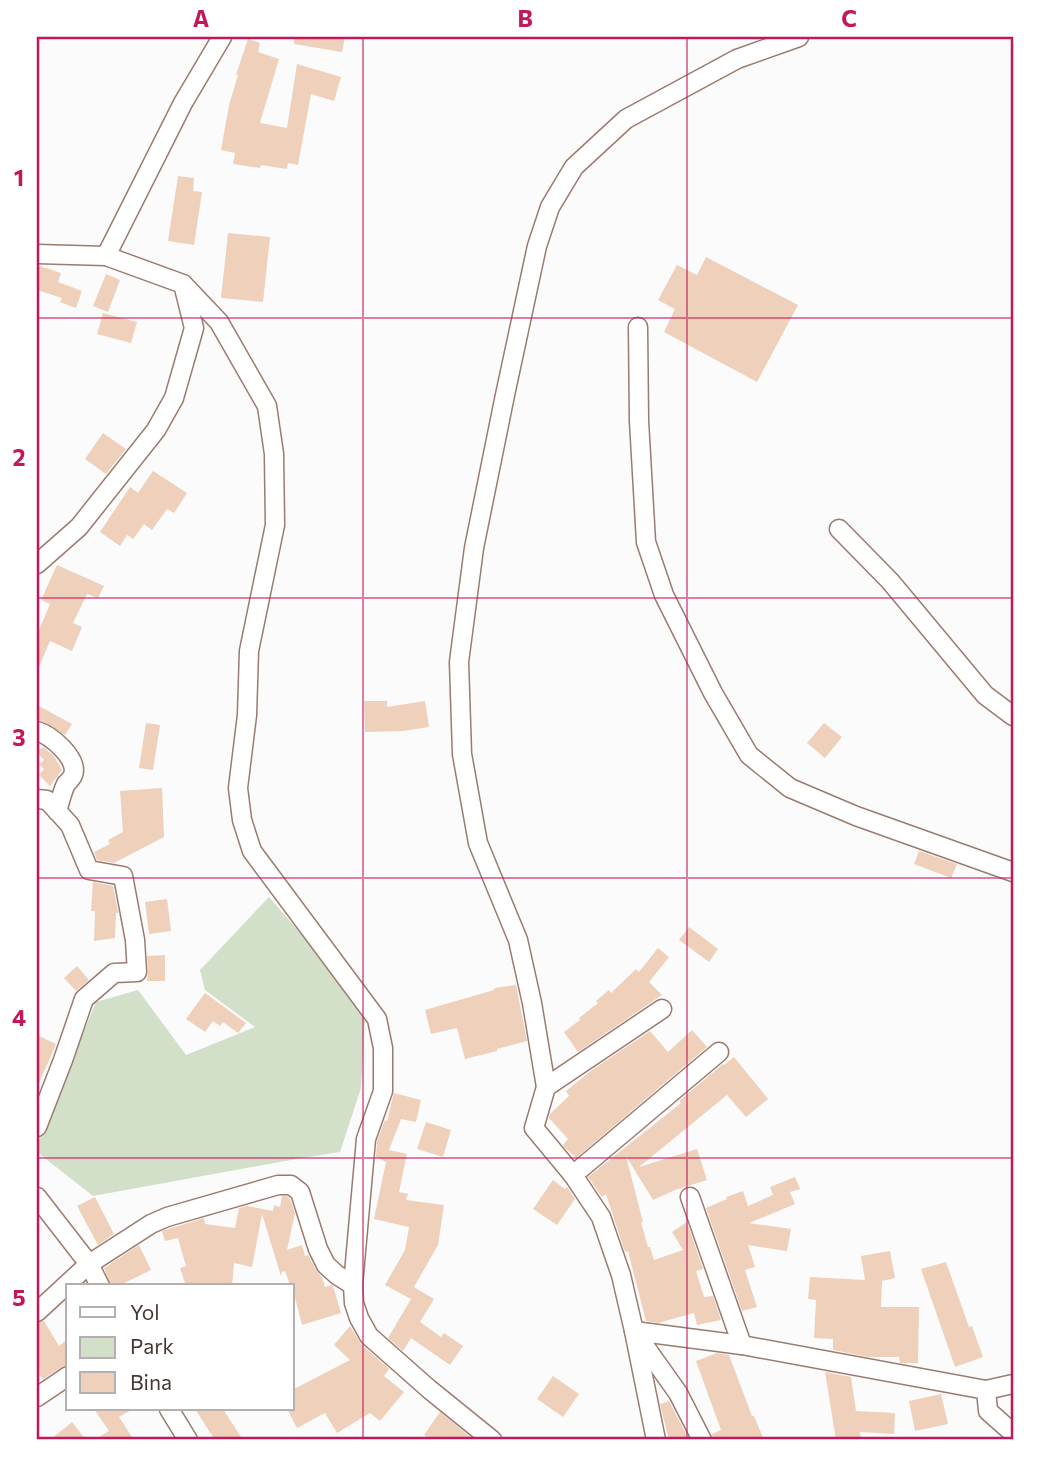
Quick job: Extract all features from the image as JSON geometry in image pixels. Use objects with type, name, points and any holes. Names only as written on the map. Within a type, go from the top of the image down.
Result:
[{"type":"street","points":[[106,256],[183,103],[222,37]]},
{"type":"street","points":[[656,1440],[621,1275],[601,1217],[534,1128],[546,1087],[518,940],[478,843],[462,754],[459,662],[474,548],[537,246],[550,207],[574,167],[626,119],[737,59],[799,37]]},
{"type":"street","points":[[37,254],[106,256],[183,284],[219,322],[267,407],[274,454],[275,525],[249,652],[247,715],[238,788],[242,820],[252,851],[377,1019],[383,1048],[383,1091],[366,1139],[353,1285],[354,1303],[359,1318],[369,1336],[429,1390],[492,1440]]},
{"type":"street","points":[[37,564],[79,527],[156,430],[174,398],[194,328],[183,284]]},
{"type":"street","points":[[638,327],[639,421],[646,542],[664,596],[713,694],[749,755],[790,788],[856,816],[1013,872]]},
{"type":"street","points":[[839,529],[890,581],[985,695],[1013,716]]},
{"type":"street","points":[[37,731],[59,744],[74,765],[73,776],[66,785],[57,811]]},
{"type":"street","points":[[37,799],[47,800],[70,825],[89,870],[123,876],[135,940],[137,972],[114,973],[84,999],[37,1127]]},
{"type":"street","points":[[546,1087],[662,1009]]},
{"type":"street","points":[[572,1175],[719,1052]]},
{"type":"street","points":[[67,1284],[89,1264],[151,1224],[278,1185],[291,1185],[300,1192],[318,1249],[326,1265],[353,1285]]},
{"type":"street","points":[[37,1197],[89,1264],[99,1284]]},
{"type":"street","points":[[690,1197],[742,1345]]},
{"type":"street","points":[[37,1312],[66,1285]]},
{"type":"street","points":[[634,1331],[742,1345],[986,1390],[1013,1384]]},
{"type":"street","points":[[634,1331],[678,1393],[702,1440]]},
{"type":"street","points":[[37,1398],[66,1378]]},
{"type":"street","points":[[986,1390],[988,1411],[1013,1433]]},
{"type":"street","points":[[170,1410],[188,1440]]},
{"type":"green space","points":[[269,897],[329,966],[365,1019],[361,1088],[340,1152],[93,1196],[37,1152],[37,1145],[96,1002],[138,990],[186,1055],[255,1027],[205,990],[200,970]]},
{"type":"building","points":[[294,37],[345,37],[342,52],[294,44]]},
{"type":"building","points":[[248,39],[260,43],[258,52],[279,59],[260,123],[287,128],[297,64],[341,77],[334,101],[311,94],[298,165],[288,163],[287,169],[233,164],[235,153],[221,150],[236,75]]},
{"type":"building","points":[[178,176],[194,178],[193,191],[202,192],[194,245],[168,241]]},
{"type":"building","points":[[228,233],[270,237],[263,302],[221,298]]},
{"type":"building","points":[[706,257],[798,305],[757,382],[664,332],[675,309],[658,300],[677,265],[697,275]]},
{"type":"building","points":[[37,265],[61,273],[58,282],[82,291],[76,308],[60,302],[62,298],[37,290]]},
{"type":"building","points":[[106,274],[120,280],[108,312],[93,306]]},
{"type":"building","points":[[103,313],[137,322],[131,343],[97,334]]},
{"type":"building","points":[[103,433],[126,449],[106,474],[85,459]]},
{"type":"building","points":[[153,471],[187,493],[174,513],[167,509],[152,530],[144,524],[133,539],[127,535],[120,546],[100,532],[130,487],[138,493]]},
{"type":"building","points":[[57,565],[104,586],[98,598],[87,594],[73,623],[82,627],[72,651],[50,641],[37,672],[37,635],[50,604],[41,600]]},
{"type":"building","points":[[364,701],[387,701],[387,707],[425,701],[429,727],[365,732]]},
{"type":"building","points":[[37,705],[72,724],[65,735],[37,719]]},
{"type":"building","points":[[146,723],[160,725],[153,770],[139,768]]},
{"type":"building","points":[[824,723],[842,737],[825,758],[807,743]]},
{"type":"building","points":[[43,747],[54,756],[62,770],[50,786],[39,775],[44,769],[39,764],[44,760],[37,752]]},
{"type":"building","points":[[162,788],[164,837],[114,863],[97,860],[94,852],[110,844],[108,840],[123,832],[120,791]]},
{"type":"building","points":[[919,851],[957,864],[951,878],[914,864]]},
{"type":"building","points":[[93,882],[113,886],[118,911],[115,938],[94,941],[95,911],[91,911]]},
{"type":"building","points":[[167,899],[171,931],[149,934],[145,902]]},
{"type":"building","points":[[689,927],[718,949],[709,962],[679,940]]},
{"type":"building","points":[[658,948],[669,957],[649,982],[662,995],[578,1052],[564,1032],[580,1020],[579,1018],[609,990],[611,993],[636,969],[639,972]]},
{"type":"building","points":[[165,955],[165,981],[147,981],[147,956]]},
{"type":"building","points":[[77,966],[89,980],[76,991],[64,978]]},
{"type":"building","points":[[516,985],[527,1041],[465,1059],[457,1028],[431,1034],[425,1010],[494,988]]},
{"type":"building","points":[[205,993],[246,1023],[238,1033],[223,1022],[220,1026],[213,1021],[205,1032],[186,1019]]},
{"type":"building","points":[[692,1030],[707,1047],[576,1158],[564,1147],[568,1139],[549,1118],[569,1096],[566,1091],[650,1031],[668,1052]]},
{"type":"building","points":[[37,1035],[56,1044],[37,1088]]},
{"type":"building","points":[[734,1057],[768,1099],[746,1117],[727,1095],[639,1167],[697,1149],[707,1180],[653,1200],[626,1156],[641,1222],[654,1260],[683,1250],[672,1232],[687,1222],[703,1269],[696,1271],[704,1297],[713,1296],[721,1320],[697,1325],[694,1313],[658,1323],[646,1321],[628,1251],[625,1252],[606,1194],[602,1197],[588,1177]]},
{"type":"building","points":[[394,1093],[421,1100],[416,1122],[401,1119],[389,1150],[407,1154],[399,1192],[408,1194],[406,1200],[444,1205],[438,1245],[414,1287],[434,1299],[420,1322],[441,1337],[444,1333],[463,1346],[450,1365],[411,1338],[403,1351],[388,1338],[411,1299],[385,1285],[405,1250],[409,1227],[374,1219],[386,1162],[376,1157],[377,1141],[385,1120],[387,1121]]},
{"type":"building","points":[[426,1122],[451,1130],[443,1157],[417,1149]]},
{"type":"building","points":[[795,1177],[800,1189],[790,1192],[795,1204],[749,1223],[791,1229],[787,1251],[748,1245],[755,1267],[745,1270],[757,1307],[742,1311],[706,1208],[743,1191],[748,1206],[773,1195],[770,1187]]},
{"type":"building","points":[[553,1180],[565,1189],[567,1187],[575,1199],[557,1225],[533,1209]]},
{"type":"building","points":[[282,1196],[287,1196],[295,1213],[287,1250],[302,1245],[305,1256],[308,1255],[325,1287],[333,1286],[341,1313],[302,1325],[294,1284],[290,1284],[285,1271],[281,1276],[262,1214],[252,1267],[234,1263],[232,1284],[185,1284],[180,1268],[186,1266],[178,1238],[165,1241],[162,1231],[204,1218],[205,1224],[235,1228],[239,1208],[247,1206],[273,1211],[274,1205],[280,1207]]},
{"type":"building","points":[[95,1197],[114,1234],[98,1245],[77,1206]]},
{"type":"building","points":[[139,1245],[151,1270],[122,1284],[110,1284],[104,1268]]},
{"type":"building","points":[[890,1251],[895,1278],[882,1281],[881,1307],[919,1307],[918,1363],[900,1363],[899,1357],[868,1357],[833,1350],[833,1339],[814,1338],[816,1300],[808,1299],[810,1277],[865,1280],[861,1256]]},
{"type":"building","points":[[946,1262],[969,1327],[972,1326],[983,1357],[955,1367],[921,1269]]},
{"type":"building","points":[[44,1321],[59,1346],[66,1341],[66,1366],[43,1379],[37,1373],[37,1323]]},
{"type":"building","points":[[350,1326],[361,1344],[389,1369],[384,1376],[404,1392],[380,1421],[370,1413],[337,1433],[325,1413],[297,1428],[288,1410],[294,1410],[294,1389],[350,1360],[334,1345]]},
{"type":"building","points":[[717,1353],[729,1355],[764,1440],[713,1440],[712,1434],[721,1430],[696,1361]]},
{"type":"building","points":[[825,1372],[851,1377],[856,1411],[895,1413],[894,1434],[860,1432],[861,1440],[836,1440]]},
{"type":"building","points":[[553,1376],[579,1394],[563,1417],[537,1399]]},
{"type":"building","points":[[941,1394],[948,1424],[915,1431],[909,1401]]},
{"type":"building","points":[[669,1401],[689,1440],[669,1440],[660,1404]]},
{"type":"building","points":[[95,1410],[131,1410],[119,1417],[134,1440],[94,1440],[109,1431]]},
{"type":"building","points":[[196,1410],[224,1410],[243,1440],[215,1440]]},
{"type":"building","points":[[440,1412],[474,1440],[432,1440],[424,1435]]},
{"type":"building","points":[[72,1422],[86,1440],[50,1440]]}]
